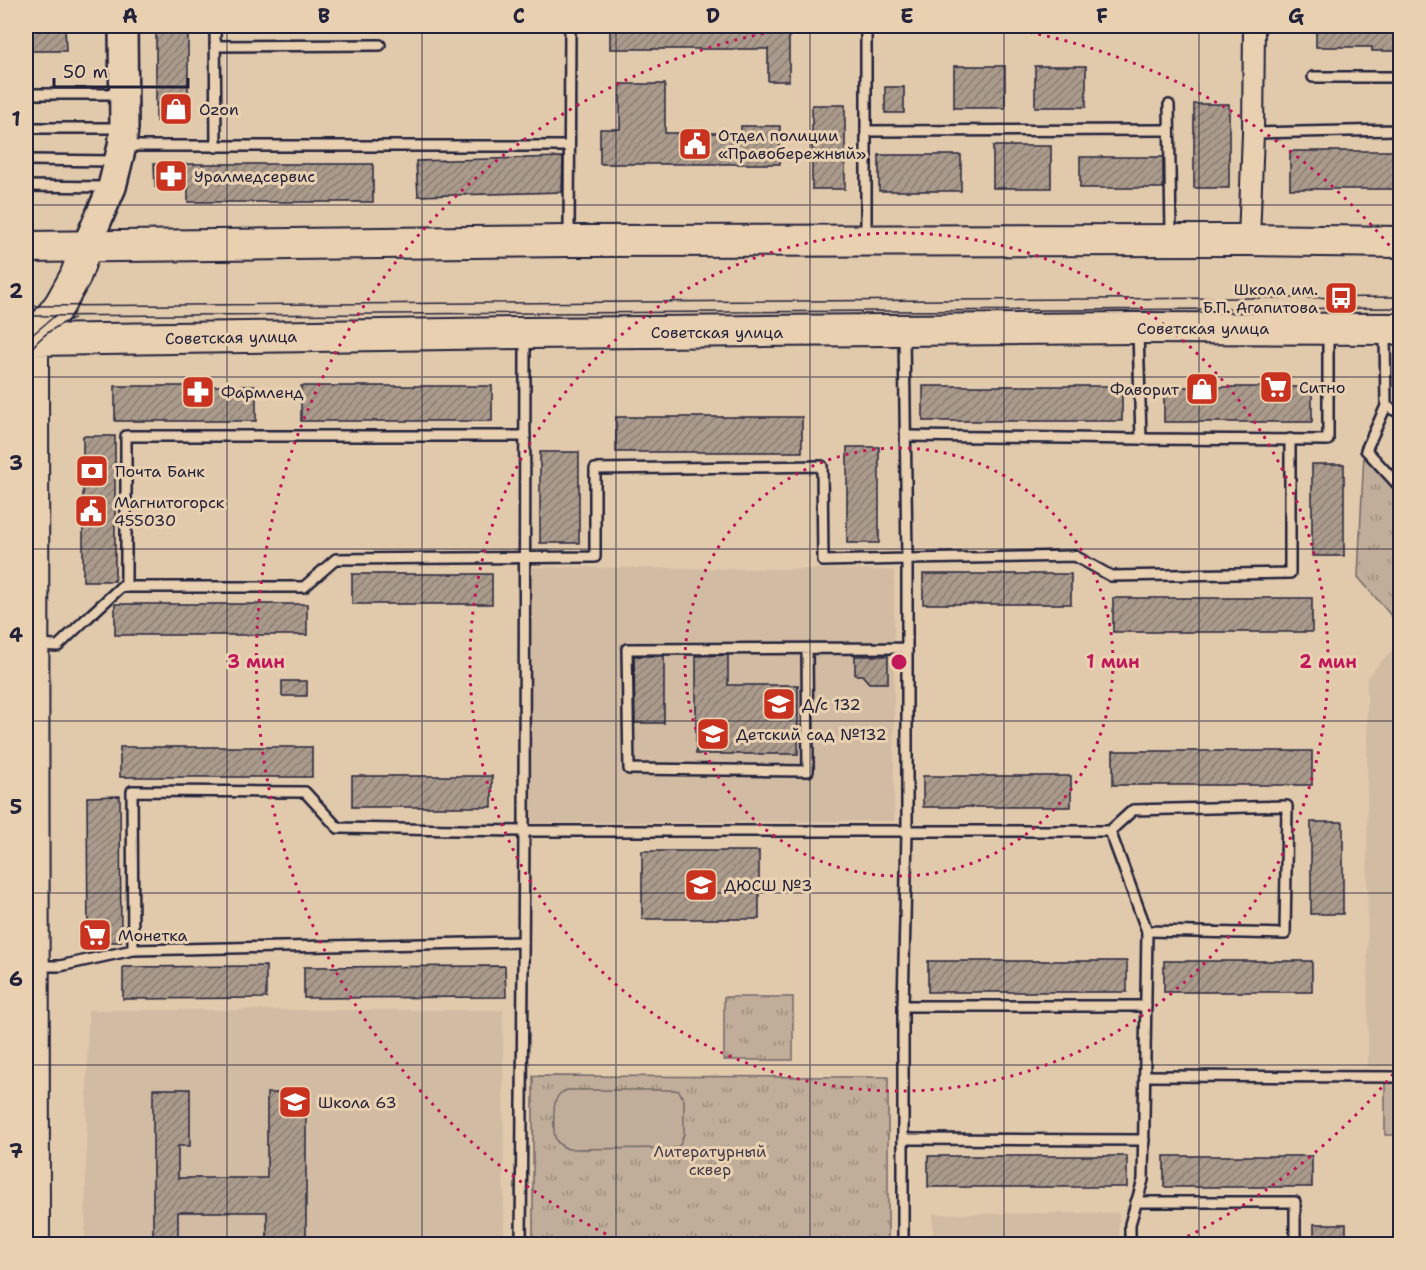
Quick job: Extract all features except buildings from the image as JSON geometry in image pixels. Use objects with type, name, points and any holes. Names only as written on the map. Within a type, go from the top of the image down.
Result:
[{"type":"main road","points":[[34,1245],[31,972],[34,645],[29,340],[60,304],[75,277],[112,187],[122,145],[123,26]]},
{"type":"main road","points":[[31,248],[569,241],[1249,240],[1401,242]]},
{"type":"main road","name":"Советская улица","points":[[29,340],[1138,328],[1393,329]]},
{"type":"street","points":[[1249,240],[1254,26]]},
{"type":"lane","points":[[214,26],[216,147]]},
{"type":"lane","points":[[569,241],[570,26]]},
{"type":"lane","points":[[866,26],[866,241]]},
{"type":"lane","points":[[215,46],[380,45]]},
{"type":"lane","points":[[1313,77],[1401,77]]},
{"type":"lane","points":[[26,94],[124,94]]},
{"type":"lane","points":[[1169,105],[1171,240]]},
{"type":"lane","points":[[1253,133],[1395,130],[1401,124]]},
{"type":"lane","points":[[26,128],[122,145],[569,146]]},
{"type":"lane","points":[[866,131],[1169,130]]},
{"type":"lane","points":[[26,160],[122,145]]},
{"type":"lane","points":[[26,186],[112,187]]},
{"type":"lane","points":[[1138,328],[1142,440]]},
{"type":"lane","points":[[906,436],[1328,440],[1328,328]]},
{"type":"lane","points":[[1393,329],[1386,406],[1366,450],[1401,487]]},
{"type":"lane","points":[[903,1245],[903,1006],[907,832],[904,331]]},
{"type":"lane","points":[[521,1245],[525,333]]},
{"type":"lane","points":[[1386,406],[1401,413]]},
{"type":"lane","points":[[126,587],[126,436],[525,436]]},
{"type":"lane","points":[[34,645],[58,646],[121,587],[304,587],[336,559],[595,557],[595,469],[822,466],[823,561],[1075,556],[1111,576],[1290,573],[1290,439]]},
{"type":"lane","points":[[807,649],[808,771],[629,769],[627,649],[907,648]]},
{"type":"lane","points":[[133,950],[132,791],[305,792],[338,828],[524,831],[1110,831],[1133,810],[1287,806],[1285,934],[1147,931]]},
{"type":"lane","points":[[1110,831],[1147,931],[1143,1179],[1130,1224],[1130,1245]]},
{"type":"lane","points":[[31,972],[133,950],[523,942]]},
{"type":"lane","points":[[903,1006],[1146,1006]]},
{"type":"lane","points":[[1145,1076],[1401,1077]]},
{"type":"lane","points":[[903,1138],[1144,1140]]},
{"type":"lane","points":[[1136,1202],[1295,1203],[1295,1245]]},
{"type":"shaded area","name":"Детский сад №132","points":[[532,567],[894,570],[894,821],[531,823]]},
{"type":"shaded area","points":[[1400,642],[1400,1067],[1368,1067],[1367,677]]},
{"type":"shaded area","name":"Школа 63","points":[[88,1010],[503,1010],[504,1244],[85,1244]]},
{"type":"shaded area","points":[[1119,1213],[1119,1244],[933,1244],[933,1214]]},
{"type":"green space","points":[[1364,452],[1400,494],[1400,626],[1358,577]]},
{"type":"green space","points":[[724,997],[793,997],[793,1060],[724,1060]]},
{"type":"green space","name":"Литературный сквер","points":[[533,1076],[888,1077],[888,1244],[533,1244]]},
{"type":"green space","points":[[1385,1083],[1400,1083],[1400,1135],[1385,1135]]},
{"type":"green space","points":[[567,1090],[679,1091],[684,1100],[684,1134],[680,1145],[675,1148],[568,1149],[560,1145],[554,1132],[555,1103],[560,1094]]},
{"type":"tram line","points":[[26,306],[1400,297]]},
{"type":"tram line","points":[[26,316],[1400,308]]},
{"type":"tram line","points":[[26,340],[56,315]]},
{"type":"tram line","points":[[26,357],[35,344],[47,334],[74,318]]},
{"type":"place","name":"Ozon","points":[[176,109]]},
{"type":"place","name":"Отдел полиции «Правобережный»","points":[[695,144]]},
{"type":"place","name":"Уралмедсервис","points":[[171,176]]},
{"type":"place","name":"Школа им. Б.П. Агапитова","points":[[1341,298]]},
{"type":"place","name":"Ситно","points":[[1276,387]]},
{"type":"place","name":"Фаворит","points":[[1202,389]]},
{"type":"place","name":"Фармленд","points":[[198,392]]},
{"type":"place","name":"Почта Банк","points":[[92,471]]},
{"type":"place","name":"Магнитогорск 455030","points":[[91,511]]},
{"type":"place","name":"Д/с 132","points":[[779,704]]},
{"type":"place","name":"Детский сад №132","points":[[713,734]]},
{"type":"place","name":"ДЮСШ №3","points":[[701,885]]},
{"type":"place","name":"Монетка","points":[[95,935]]},
{"type":"place","name":"Школа 63","points":[[295,1102]]}]
